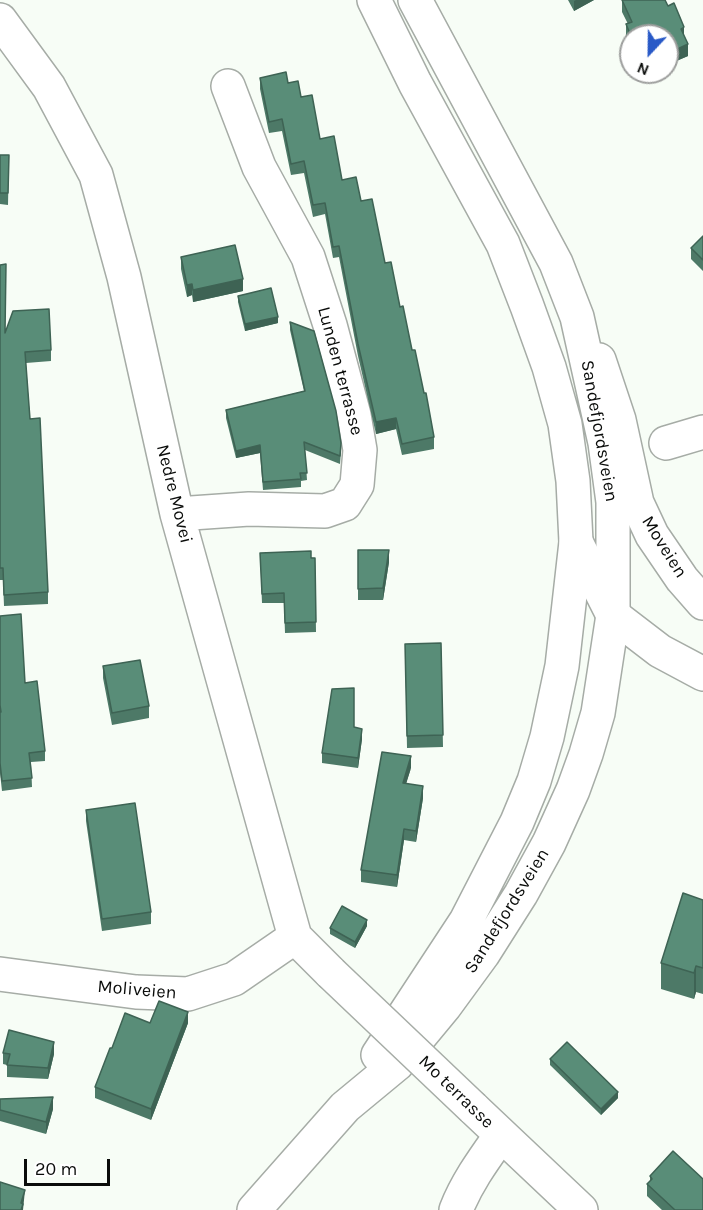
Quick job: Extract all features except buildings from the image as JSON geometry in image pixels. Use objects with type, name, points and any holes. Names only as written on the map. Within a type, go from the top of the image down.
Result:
[{"type":"street","name":"Sandefjordsveien","points":[[254,1210],[345,1107],[466,921],[517,822],[534,781],[547,737],[560,676],[576,542],[573,482],[565,424],[549,367],[527,306],[502,244],[415,83],[374,0]]},
{"type":"street","name":"Sandefjordsveien","points":[[345,1107],[397,1064],[445,1006],[483,954],[527,884],[558,822],[586,754],[598,713],[613,615],[613,502],[605,443],[577,317],[556,263],[415,0]]},
{"type":"street","name":"Nedre Movei","points":[[0,20],[49,87],[96,175],[124,277],[177,514],[295,937],[331,973]]},
{"type":"street","name":"Lunden terrasse","points":[[177,514],[249,509],[325,511],[345,504],[357,485],[360,450],[354,415],[330,325],[308,257],[259,167],[228,86]]},
{"type":"street","name":"Moveien","points":[[577,317],[597,352],[615,409],[637,503],[652,535],[682,579],[703,603]]},
{"type":"street","points":[[666,443],[703,432]]},
{"type":"street","points":[[576,542],[613,615],[660,651],[703,674]]},
{"type":"street","name":"Moliveien","points":[[0,974],[136,992],[188,994],[234,979],[295,937]]},
{"type":"street","name":"Mo terrasse","points":[[331,973],[581,1210]]},
{"type":"street","points":[[456,1210],[476,1170],[501,1135]]}]
